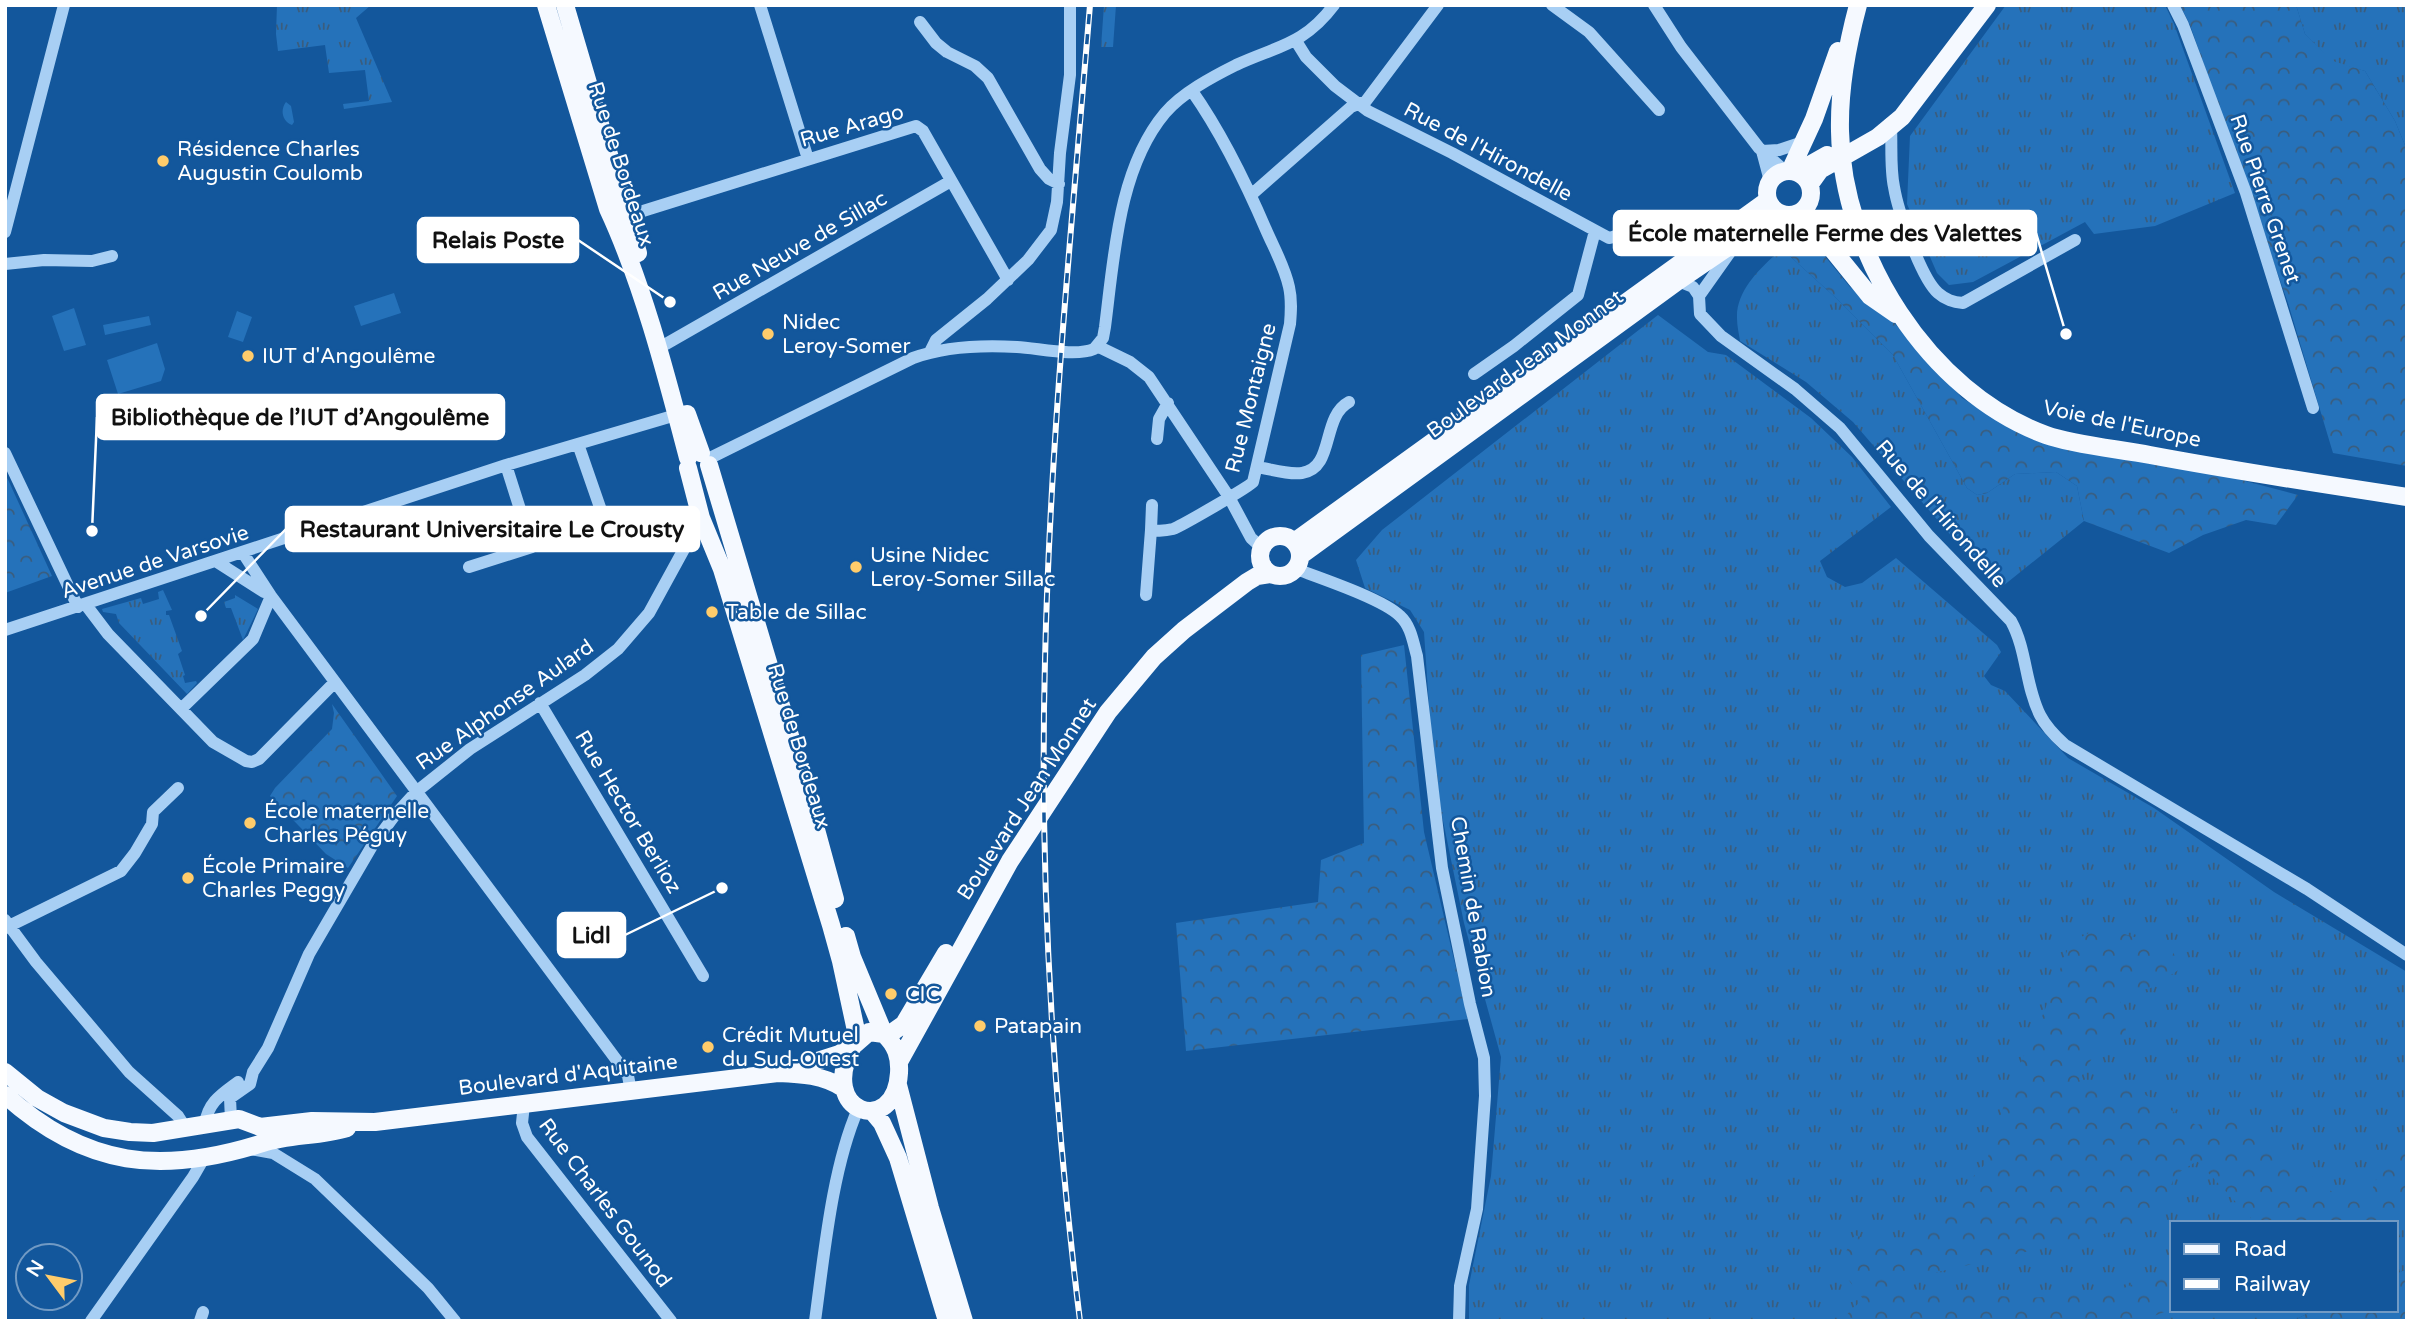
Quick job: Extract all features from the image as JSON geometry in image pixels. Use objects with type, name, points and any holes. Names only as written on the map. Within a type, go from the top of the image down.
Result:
[{"type":"main road","name":"Rue de Bordeaux","points":[[546,5],[608,209],[625,249],[676,415],[699,461],[701,518],[722,569],[831,925],[841,961],[855,1043]]},
{"type":"main road","name":"Rue de Bordeaux","points":[[565,5],[699,461],[794,749],[806,801],[852,957],[885,1035]]},
{"type":"main road","name":"Voie de l'Europe","points":[[1855,5],[1841,86],[1854,219],[1875,270],[1895,306],[1921,342],[1955,380],[1982,402],[2047,436],[2243,472],[2407,497]]},
{"type":"main road","points":[[1790,176],[1814,119],[1855,5]]},
{"type":"main road","name":"Voie de l'Europe","points":[[1844,132],[1858,32],[1866,5]]},
{"type":"main road","points":[[1883,127],[1975,5]]},
{"type":"main road","points":[[1790,176],[1810,202],[1802,212],[1787,216],[1773,206],[1768,187],[1790,176],[1819,170],[1908,111],[1987,5]]},
{"type":"main road","name":"Voie de l'Europe","points":[[1848,168],[1867,231],[1905,308],[1937,349],[1966,379],[1988,397],[2017,414],[2045,427],[2071,434],[2407,488]]},
{"type":"main road","points":[[1264,561],[1284,576],[1296,556],[1773,206]]},
{"type":"main road","name":"Boulevard Jean Monnet","points":[[1296,556],[1741,237],[1773,206]]},
{"type":"main road","points":[[1802,212],[1870,296],[1894,312],[1921,342]]},
{"type":"main road","points":[[885,1035],[904,1024],[1101,709],[1147,652],[1209,598],[1264,561],[1268,540],[1276,536],[1286,537],[1296,556]]},
{"type":"main road","name":"Boulevard Jean Monnet","points":[[899,1062],[1025,830]]},
{"type":"main road","points":[[947,1321],[898,1158],[883,1123],[846,1096],[843,1088],[843,1069],[855,1043],[869,1032],[885,1035],[895,1046],[899,1062],[898,1085],[930,1208],[964,1321]]},
{"type":"main road","name":"Boulevard d'Aquitaine","points":[[5,1072],[37,1098],[87,1124],[153,1133],[239,1119],[260,1127],[312,1121],[363,1121],[778,1073],[839,1054],[855,1043]]},
{"type":"main road","name":"Boulevard d'Aquitaine","points":[[778,1073],[810,1075],[827,1079],[843,1088]]},
{"type":"main road","points":[[865,1110],[889,1103],[898,1085]]},
{"type":"main road","name":"Boulevard d'Aquitaine","points":[[5,1095],[53,1133],[78,1145],[136,1161],[165,1162],[204,1158],[250,1149],[264,1143],[343,1129],[363,1121]]},
{"type":"main road","points":[[250,1149],[254,1140],[252,1124]]},
{"type":"main road","points":[[153,1133],[148,1146],[150,1155],[165,1162]]},
{"type":"street","points":[[5,232],[64,5]]},
{"type":"street","points":[[760,5],[808,159]]},
{"type":"street","points":[[930,352],[936,340],[1008,280],[1048,237],[1055,218],[1070,75],[1070,5]]},
{"type":"street","points":[[699,461],[930,352],[988,346],[1077,352],[1090,351],[1097,346],[1103,338],[1128,186],[1146,144],[1165,114],[1192,90],[1235,66],[1296,41],[1317,26],[1334,5]]},
{"type":"street","points":[[1251,195],[1351,107],[1366,102],[1438,5]]},
{"type":"street","points":[[1552,5],[1589,32],[1659,110]]},
{"type":"street","points":[[1654,5],[1681,47],[1762,151],[1790,176]]},
{"type":"street","name":"Rue Pierre Grenet","points":[[2173,5],[2246,194],[2313,408]]},
{"type":"street","points":[[920,22],[936,43],[947,52],[975,66],[988,78],[1040,169],[1049,179],[1059,184]]},
{"type":"street","name":"Rue de l'Hirondelle","points":[[1296,41],[1306,57],[1358,104],[1595,231],[1609,238],[1619,236],[1644,219],[1662,223],[1678,234]]},
{"type":"street","name":"Rue Montaigne","points":[[1192,90],[1213,121],[1251,195],[1289,286],[1292,307],[1290,324],[1257,467],[1250,485],[1228,497],[1264,561]]},
{"type":"street","name":"Rue Arago","points":[[627,216],[916,126],[923,131],[1008,280]]},
{"type":"street","points":[[1883,127],[1892,163],[1893,186],[1907,231],[1928,278],[1936,291],[1950,301],[1963,303],[2075,240]]},
{"type":"street","points":[[1762,151],[1779,150],[1803,142]]},
{"type":"street","name":"Rue Neuve de Sillac","points":[[666,344],[951,181]]},
{"type":"street","points":[[1474,374],[1578,295],[1595,231]]},
{"type":"street","points":[[1678,281],[1693,287],[1699,296],[1741,237]]},
{"type":"street","points":[[5,264],[44,260],[92,261],[113,256]]},
{"type":"street","name":"Rue de l'Hirondelle","points":[[1699,296],[1700,314],[1714,329],[1745,355],[1795,389],[1840,428],[1929,536],[2011,621],[2019,635],[2028,669],[2029,687],[2039,714],[2048,728],[2065,745],[2307,889],[2407,955]]},
{"type":"street","points":[[1097,346],[1138,367],[1168,403],[1228,497],[1176,527],[1151,530]]},
{"type":"street","points":[[1257,467],[1291,473],[1309,471],[1321,459],[1336,412],[1349,402]]},
{"type":"street","points":[[1157,439],[1159,419],[1168,403]]},
{"type":"street","name":"Avenue de Varsovie","points":[[5,630],[506,466],[676,415]]},
{"type":"street","points":[[578,444],[603,516]]},
{"type":"street","points":[[5,453],[82,606],[213,742],[246,761],[259,759],[335,682]]},
{"type":"street","points":[[469,567],[532,547],[506,466]]},
{"type":"street","points":[[1146,595],[1152,505]]},
{"type":"street","name":"Rue Alphonse Aulard","points":[[231,1120],[230,1098],[250,1084],[253,1072],[268,1048],[309,954],[378,837],[395,815],[416,792],[479,743],[603,662],[633,634],[658,598],[701,518]]},
{"type":"street","points":[[243,553],[271,596],[618,1062],[628,1076],[631,1091]]},
{"type":"street","name":"Chemin de Rabion","points":[[1296,556],[1400,616],[1411,632],[1417,656],[1442,868],[1484,1058],[1486,1096],[1476,1209],[1460,1286],[1459,1321]]},
{"type":"street","points":[[217,562],[271,596]]},
{"type":"street","points":[[181,709],[253,639],[271,596]]},
{"type":"street","name":"Rue Hector Berlioz","points":[[540,703],[703,976]]},
{"type":"street","points":[[178,788],[153,812],[152,824],[121,871],[6,924],[129,1072],[178,1116],[185,1127]]},
{"type":"street","name":"Rue Alphonse Aulard","points":[[205,1124],[207,1112],[217,1097],[253,1072]]},
{"type":"street","name":"Rue Charles Gounod","points":[[524,1104],[522,1123],[527,1137],[671,1321]]},
{"type":"street","points":[[816,1321],[825,1246],[849,1129],[865,1110]]},
{"type":"street","points":[[287,1140],[282,1150],[297,1166]]},
{"type":"street","points":[[250,1149],[272,1153],[315,1179],[428,1288],[454,1321]]},
{"type":"street","points":[[91,1321],[204,1158]]},
{"type":"street","points":[[165,1162],[185,1177],[178,1199]]},
{"type":"green space","points":[[277,5],[371,5],[356,18],[392,102],[344,109],[343,104],[369,101],[365,70],[329,73],[325,45],[278,51]]},
{"type":"green space","points":[[1104,5],[1116,5],[1113,47],[1101,47]]},
{"type":"green space","points":[[2006,5],[2165,5],[2235,193],[2155,226],[2094,234],[2085,222],[1973,282],[1949,285],[1937,273],[1907,204],[1910,136]]},
{"type":"green space","points":[[2180,5],[2296,5],[2305,34],[2333,61],[2365,71],[2395,121],[2407,150],[2407,466],[2333,453],[2288,303],[2190,25]]},
{"type":"green space","points":[[2296,5],[2407,5],[2407,150],[2395,121],[2365,71],[2333,62],[2305,34]]},
{"type":"green space","points":[[286,102],[291,106],[294,122],[292,125],[283,115]]},
{"type":"green space","points":[[1786,228],[1805,232],[1850,287],[1888,316],[1962,398],[2007,426],[2298,495],[2276,525],[2246,520],[2203,535],[2169,553],[2084,521],[2077,486],[2056,472],[2015,474],[1987,493],[1977,495],[1967,488],[1893,355],[1782,249]]},
{"type":"green space","points":[[1782,249],[1893,355],[1967,488],[1977,495],[1987,493],[2015,474],[2056,472],[2077,486],[2084,521],[1998,590],[1853,422],[1806,382],[1740,341],[1737,318],[1741,298],[1752,279]]},
{"type":"green space","points":[[394,293],[401,313],[361,326],[354,306]]},
{"type":"green space","points":[[74,308],[86,345],[64,351],[52,316]]},
{"type":"green space","points":[[237,311],[252,317],[243,342],[228,337]]},
{"type":"green space","points":[[1658,315],[1708,352],[1726,355],[1811,418],[1852,457],[1891,507],[1820,561],[1827,577],[1845,587],[1862,583],[1896,558],[1997,645],[2001,652],[1984,676],[1991,685],[2005,691],[2068,758],[2154,808],[2274,892],[2407,972],[2407,1269],[2398,1273],[2398,1221],[2170,1221],[2170,1312],[2310,1312],[2293,1321],[1469,1321],[1469,1285],[1491,1176],[1501,1057],[1464,923],[1441,811],[1430,721],[1424,632],[1410,610],[1365,588],[1356,560],[1382,530]]},
{"type":"green space","points":[[149,316],[151,325],[105,335],[103,325]]},
{"type":"green space","points":[[157,343],[165,369],[161,381],[118,394],[107,360]]},
{"type":"green space","points":[[5,473],[52,576],[5,593]]},
{"type":"green space","points":[[163,590],[172,610],[166,611],[166,615],[169,615],[182,651],[178,654],[185,683],[197,683],[187,694],[119,623],[116,614],[103,612],[102,609],[141,598],[143,604],[159,599],[158,592]]},
{"type":"green space","points":[[235,595],[258,609],[243,640],[231,608],[226,608],[224,602],[235,598]]},
{"type":"green space","points":[[1404,645],[1424,832],[1468,1019],[1186,1051],[1176,923],[1318,902],[1321,860],[1364,843],[1361,655]]},
{"type":"green space","points":[[332,704],[397,796],[348,868],[326,854],[270,796],[332,729]]},
{"type":"green space","points":[[2100,927],[2169,947],[2183,967],[2151,988],[2119,996],[2127,1036],[2100,1045],[2079,1080],[2127,1084],[2196,1125],[2238,1118],[2336,1195],[2370,1195],[2389,1148],[2407,1140],[2407,1211],[2390,1221],[2251,1221],[2197,1161],[2175,1175],[2165,1202],[2143,1225],[1907,1279],[1907,1289],[2029,1298],[2115,1292],[2170,1268],[2170,1310],[2141,1321],[1840,1321],[1863,1299],[1838,1266],[1855,1235],[1901,1253],[1986,1163],[2010,1086],[2044,1012],[2070,943]]},
{"type":"green space","points":[[2407,1269],[2407,1321],[2293,1321],[2310,1312],[2398,1312],[2398,1273]]},
{"type":"railway","points":[[1080,1321],[1055,1073],[1046,908],[1044,743],[1048,578],[1057,414],[1090,5]]},
{"type":"place","name":"Résidence Charles Augustin Coulomb","points":[[163,161]]},
{"type":"place","name":"Relais Poste","points":[[670,302]]},
{"type":"place","name":"Nidec Leroy-Somer","points":[[768,334]]},
{"type":"place","name":"École maternelle Ferme des Valettes","points":[[2066,334]]},
{"type":"place","name":"IUT d'Angoulême","points":[[248,356]]},
{"type":"place","name":"Bibliothèque de l’IUT d’Angoulême","points":[[92,531]]},
{"type":"place","name":"Usine Nidec Leroy-Somer Sillac","points":[[856,567]]},
{"type":"place","name":"Table de Sillac","points":[[712,612]]},
{"type":"place","name":"Restaurant Universitaire Le Crousty","points":[[201,616]]},
{"type":"place","name":"École maternelle Charles Péguy","points":[[250,823]]},
{"type":"place","name":"École Primaire Charles Peggy","points":[[188,878]]},
{"type":"place","name":"Lidl","points":[[722,888]]},
{"type":"place","name":"CIC","points":[[891,994]]},
{"type":"place","name":"Patapain","points":[[980,1026]]},
{"type":"place","name":"Crédit Mutuel du Sud-Ouest","points":[[708,1047]]}]
